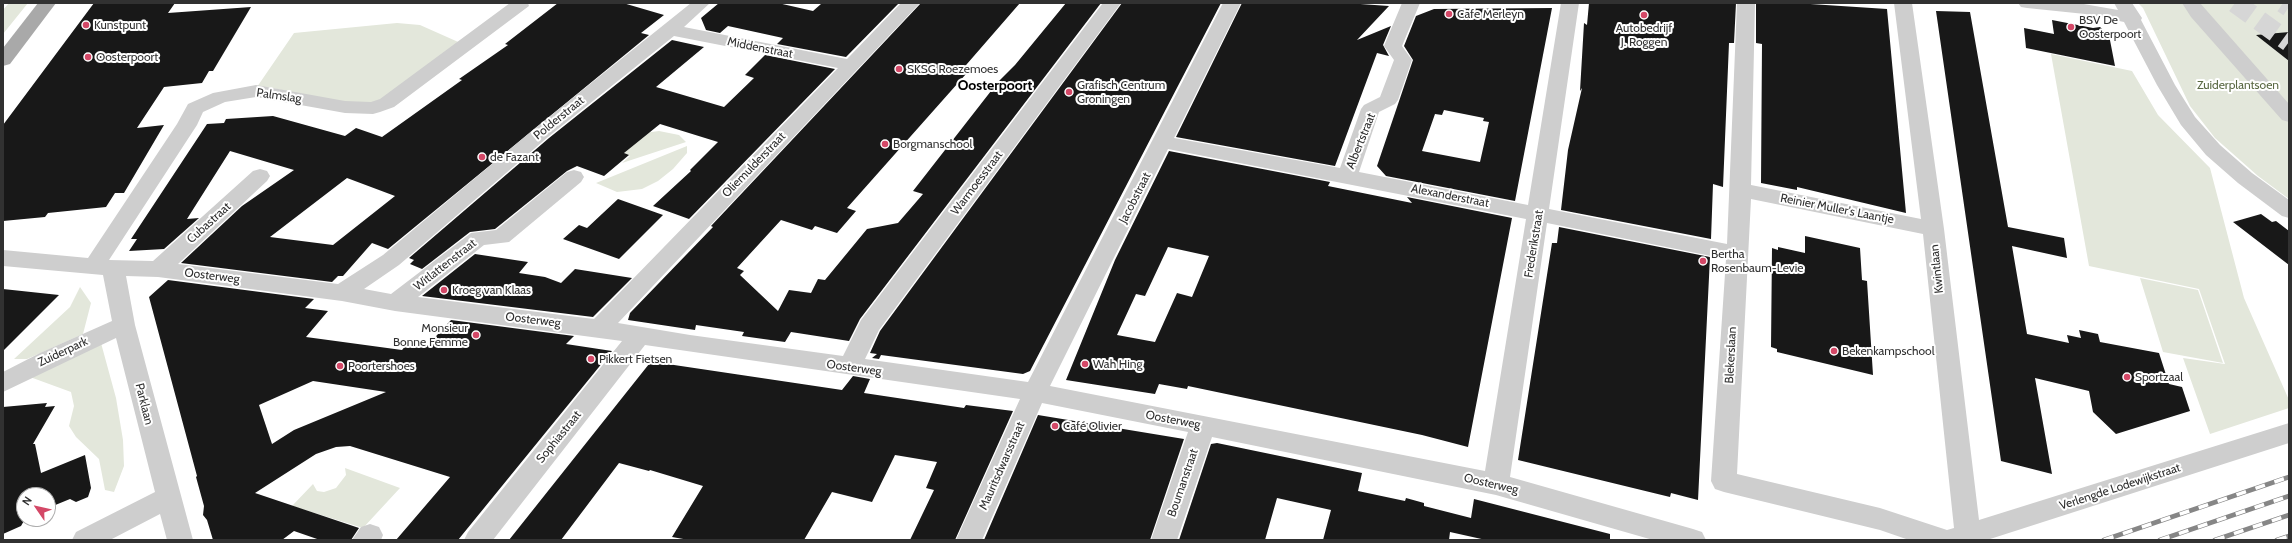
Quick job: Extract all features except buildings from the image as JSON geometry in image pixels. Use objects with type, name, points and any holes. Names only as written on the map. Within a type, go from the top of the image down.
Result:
[{"type":"main road","points":[[3,60],[47,3]]},
{"type":"street","name":"Polderstraat","points":[[342,293],[391,260],[541,133],[670,30],[701,3]]},
{"type":"street","name":"Oliemulderstraat","points":[[599,328],[850,64],[911,3]]},
{"type":"street","name":"Warmoesstraat","points":[[850,367],[869,326],[1112,3]]},
{"type":"street","name":"Jacobstraat","points":[[1035,392],[1163,142],[1232,3]]},
{"type":"street","name":"Albertstraat","points":[[1347,176],[1371,109],[1388,100],[1403,60],[1393,46],[1411,3]]},
{"type":"street","name":"Frederikstraat","points":[[1496,484],[1570,3]]},
{"type":"street","name":"Blekerslaan","points":[[1746,3],[1741,190],[1724,481],[1880,519],[1942,540]]},
{"type":"street","name":"Kwintlaan","points":[[1903,3],[1933,229],[1959,538]]},
{"type":"street","points":[[2027,3],[2085,9],[2133,18]]},
{"type":"street","points":[[2123,3],[2133,18],[2166,85],[2188,121],[2213,150],[2245,178],[2289,211]]},
{"type":"street","points":[[2191,3],[2197,13],[2289,116]]},
{"type":"street","name":"Palmslag","points":[[104,267],[187,125],[195,108],[220,97],[256,91],[345,107],[373,108],[387,103],[521,4]]},
{"type":"street","name":"Middenstraat","points":[[670,30],[850,64]]},
{"type":"street","name":"Alexanderstraat","points":[[1163,142],[1538,213],[1737,254]]},
{"type":"street","name":"Cubastraat","points":[[158,269],[260,176]]},
{"type":"street","name":"Witlattenstraat","points":[[395,303],[479,238],[501,237],[574,177]]},
{"type":"street","name":"Reinier Muller's Laantje","points":[[1741,190],[1933,229]]},
{"type":"street","name":"Oosterweg","points":[[3,258],[104,267],[158,269],[342,293],[395,303],[599,328],[641,334],[690,344],[1035,392],[1496,484],[1693,540]]},
{"type":"street","name":"Parklaan","points":[[104,267],[124,325],[180,540]]},
{"type":"street","name":"Zuiderpark","points":[[3,383],[48,359],[124,325]]},
{"type":"street","name":"Sophiastraat","points":[[477,540],[641,334]]},
{"type":"street","name":"Mauritsdwarsstraat","points":[[969,540],[1035,392]]},
{"type":"street","name":"Boumanstraat","points":[[1164,540],[1202,426]]},
{"type":"street","name":"Verlengde Lodewijkstraat","points":[[1959,538],[2289,433]]},
{"type":"street","points":[[85,540],[168,498]]},
{"type":"green space","points":[[9,3],[28,3],[3,34],[3,10]]},
{"type":"green space","name":"Zuiderplantsoen","points":[[2138,3],[2289,3],[2289,32],[2266,35],[2265,42],[2289,61],[2289,199],[2258,176],[2215,138],[2190,106],[2143,8]]},
{"type":"green space","points":[[397,23],[420,25],[465,45],[375,111],[268,87],[257,87],[294,33]]},
{"type":"green space","points":[[2051,54],[2132,71],[2158,115],[2210,168],[2244,298],[2289,400],[2289,408],[2210,434],[2183,358],[2225,364],[2199,289],[2089,266]]},
{"type":"green space","points":[[659,131],[679,135],[686,142],[622,163],[630,156],[624,153],[644,133]]},
{"type":"green space","points":[[687,146],[687,153],[673,169],[658,181],[642,189],[617,192],[596,183]]},
{"type":"green space","points":[[2140,278],[2198,290],[2223,363],[2163,352]]},
{"type":"green space","points":[[80,287],[91,303],[83,334],[27,359],[14,359],[70,307]]},
{"type":"green space","points":[[101,343],[116,398],[123,440],[124,466],[114,492],[105,490],[99,459],[76,437],[69,426],[74,406],[71,392],[30,377]]},
{"type":"green space","points":[[345,468],[400,488],[363,528],[292,506],[313,484],[317,491],[324,492],[336,488],[346,475]]},
{"type":"tunnel","points":[[2235,3],[2289,42]]},
{"type":"tunnel","points":[[2283,3],[2289,7]]},
{"type":"railway","points":[[2104,540],[2289,477]]},
{"type":"railway","points":[[2160,540],[2289,496]]},
{"type":"railway","points":[[2215,540],[2289,515]]},
{"type":"railway","points":[[2277,540],[2289,536]]},
{"type":"place","name":"Cafe Merleyn","points":[[1449,14]]},
{"type":"place","name":"Autobedrijf J. Roggen","points":[[1644,15]]},
{"type":"place","name":"Kunstpunt","points":[[86,25]]},
{"type":"place","name":"BSV De Oosterpoort","points":[[2071,27]]},
{"type":"place","name":"Oosterpoort","points":[[88,57]]},
{"type":"place","name":"SKSG Roezemoes","points":[[899,69]]},
{"type":"place","name":"Grafisch Centrum Groningen","points":[[1069,92]]},
{"type":"place","name":"Borgmanschool","points":[[885,144]]},
{"type":"place","name":"de Fazant","points":[[482,157]]},
{"type":"place","name":"Bertha Rosenbaum-Levie","points":[[1703,261]]},
{"type":"place","name":"Kroeg van Klaas","points":[[444,290]]},
{"type":"place","name":"Monsieur Bonne Femme","points":[[476,335]]},
{"type":"place","name":"Bekenkampschool","points":[[1834,351]]},
{"type":"place","name":"Pikkert Fietsen","points":[[591,359]]},
{"type":"place","name":"Wah Hing","points":[[1085,364]]},
{"type":"place","name":"Poortershoes","points":[[340,366]]},
{"type":"place","name":"Sportzaal","points":[[2127,377]]},
{"type":"place","name":"Café Olivier","points":[[1055,426]]},
{"type":"district","name":"Oosterpoort","points":[[995,86]]}]
